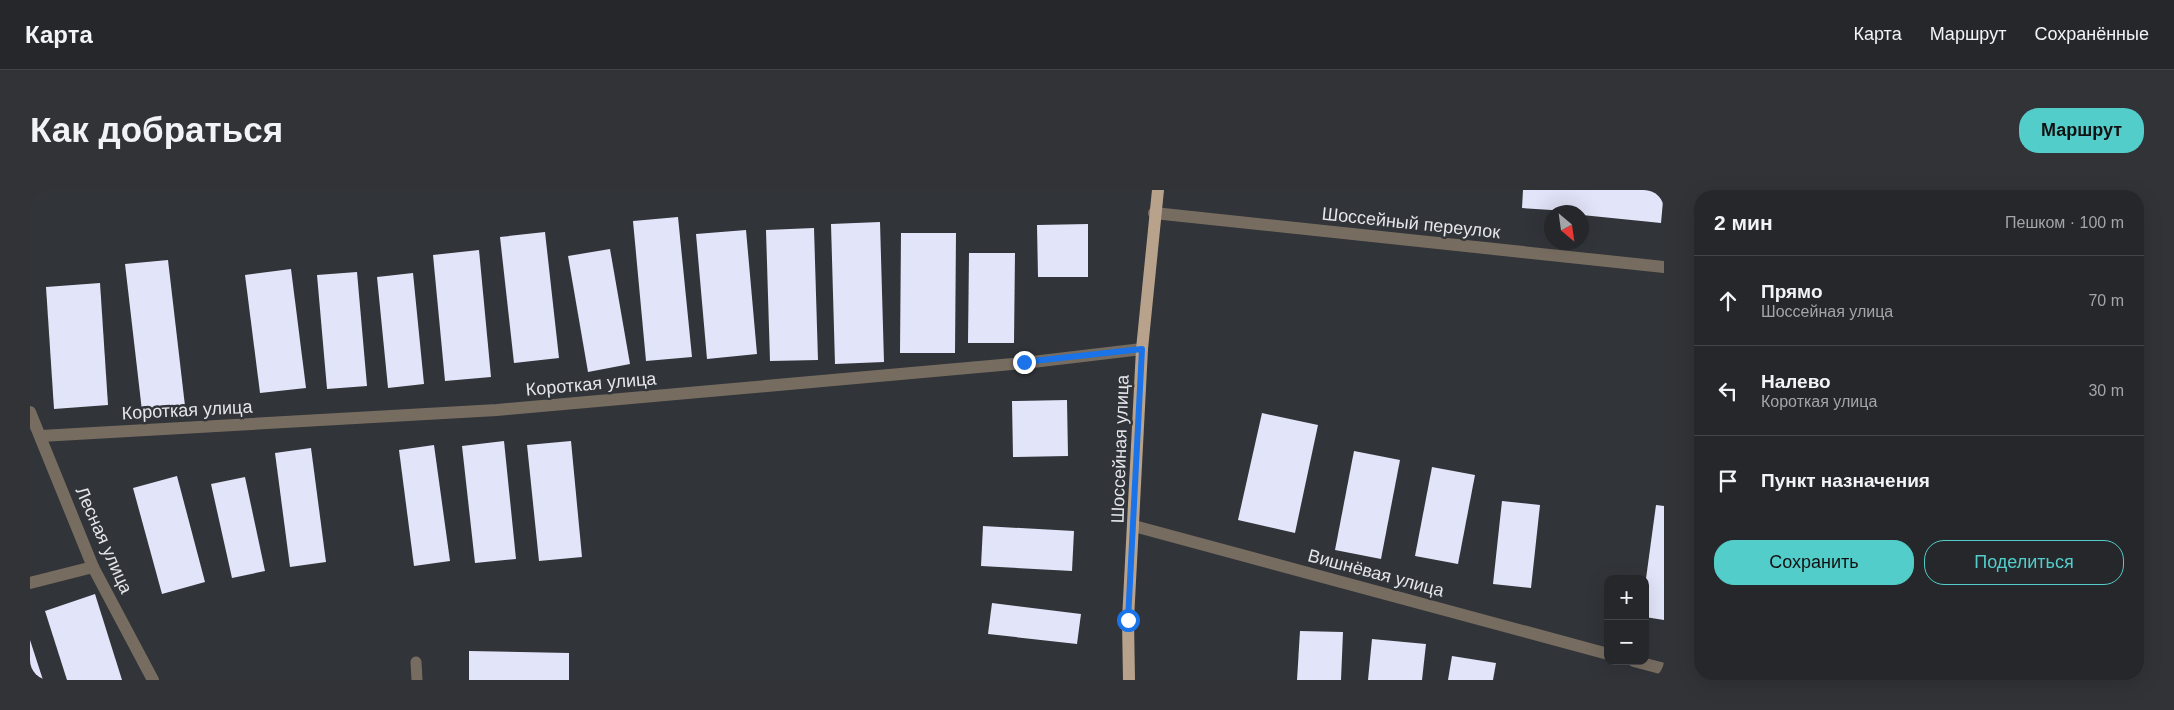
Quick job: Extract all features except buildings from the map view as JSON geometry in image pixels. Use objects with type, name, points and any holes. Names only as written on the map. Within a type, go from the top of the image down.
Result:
[{"type":"main road","name":"Шоссейная улица","points":[[1129,680],[1128,620],[1142,349],[1154,213],[1158,190]]},
{"type":"street","name":"Шоссейный переулок","points":[[1154,213],[1664,267]]},
{"type":"street","name":"Короткая улица","points":[[41,436],[497,410],[1014,364],[1142,349]]},
{"type":"street","name":"Лесная улица","points":[[30,412],[93,567],[153,680]]},
{"type":"street","name":"Вишнёвая улица","points":[[1134,526],[1604,653]]},
{"type":"street","points":[[30,583],[93,567]]},
{"type":"street","points":[[1649,665],[1664,669]]},
{"type":"lane","points":[[416,662],[417,680]]},
{"type":"route","points":[[1024,362],[1142,349],[1128,620]]}]
